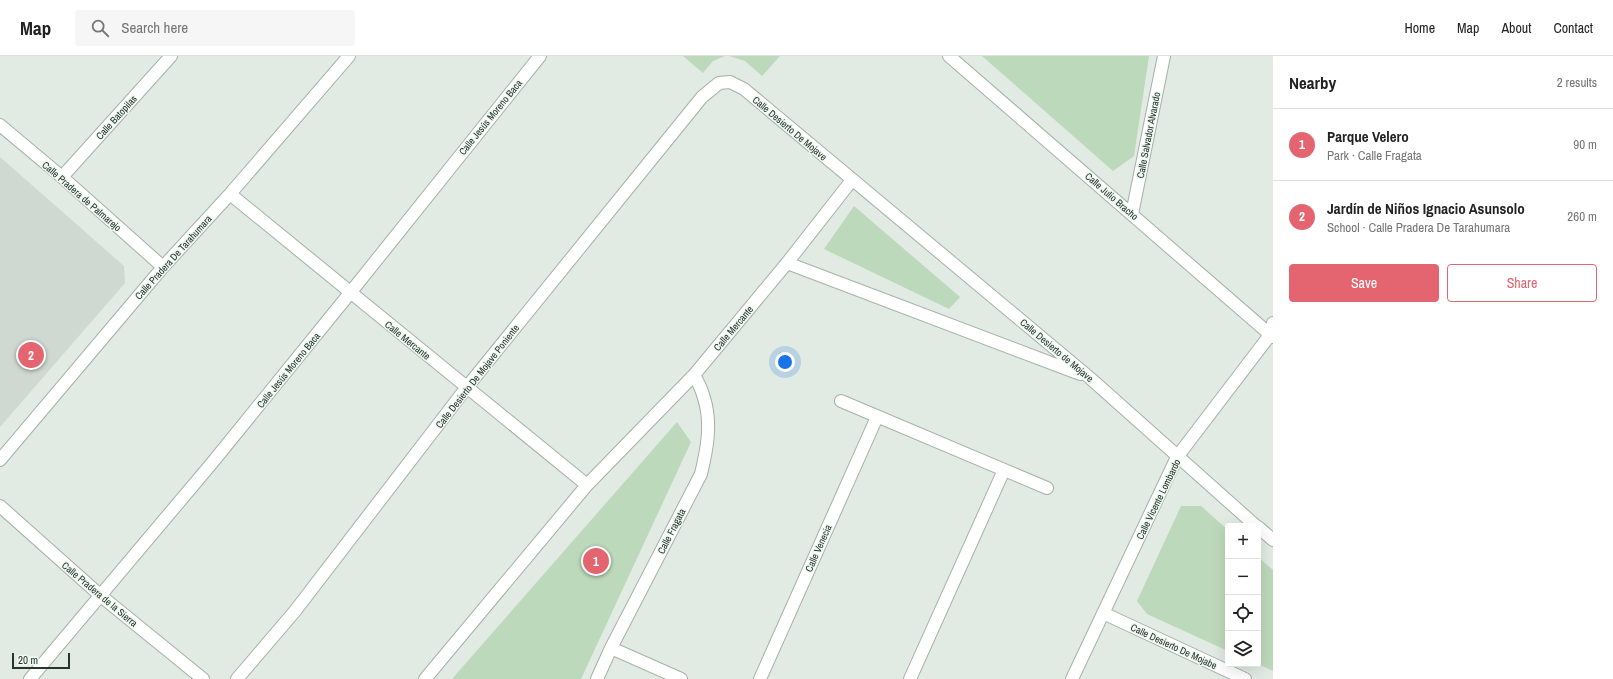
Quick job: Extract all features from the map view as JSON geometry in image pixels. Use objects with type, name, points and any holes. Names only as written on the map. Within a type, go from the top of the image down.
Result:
[{"type":"street","name":"Calle Batopilas","points":[[62,178],[170,56]]},
{"type":"street","name":"Calle Pradera De Tarahumara","points":[[0,460],[163,267],[230,194],[349,56]]},
{"type":"street","name":"Calle Jesús Moreno Baca","points":[[30,679],[101,596],[350,294],[540,56]]},
{"type":"street","name":"Calle Julio Bracho","points":[[949,56],[1132,214],[1272,331]]},
{"type":"street","name":"Calle Salvador Alvarado","points":[[1132,214],[1164,56]]},
{"type":"street","name":"Calle Desierto De Mojave","points":[[725,82],[736,84],[744,89],[852,180]]},
{"type":"street","name":"Calle Desierto De Mojave Poniente","points":[[237,679],[295,611],[467,387],[702,97],[719,83],[725,82]]},
{"type":"street","name":"Calle Pradera de Palmarejo","points":[[0,125],[163,267]]},
{"type":"street","name":"Calle Mercante","points":[[425,679],[587,485],[694,375],[787,263],[852,180]]},
{"type":"street","name":"Calle Desierto de Mojave","points":[[852,180],[1090,378],[1252,523]]},
{"type":"street","name":"Calle Mercante","points":[[230,194],[350,294],[587,485]]},
{"type":"street","points":[[787,263],[1090,378]]},
{"type":"street","name":"Calle Vicente Lombardo","points":[[1072,679],[1177,457],[1272,331]]},
{"type":"street","name":"Calle Fragata","points":[[597,679],[611,648],[701,474],[707,448],[708,421],[704,398],[694,375]]},
{"type":"street","points":[[841,401],[1047,488]]},
{"type":"street","name":"Calle Venecia","points":[[760,679],[877,417]]},
{"type":"street","points":[[910,679],[1004,470]]},
{"type":"street","name":"Calle Pradera de la Sierra","points":[[0,506],[101,596],[203,679]]},
{"type":"street","name":"Calle Desierto de Mojave","points":[[1261,530],[1273,540]]},
{"type":"street","name":"Calle Desierto De Mojabe","points":[[1103,613],[1244,679]]},
{"type":"street","points":[[611,648],[681,679]]},
{"type":"shaded area","points":[[0,157],[124,266],[125,283],[0,427]]},
{"type":"green space","points":[[683,56],[725,56],[713,61],[703,73]]},
{"type":"green space","points":[[729,56],[780,56],[762,76],[745,61]]},
{"type":"green space","points":[[982,56],[1149,56],[1134,156],[1113,171]]},
{"type":"green space","points":[[854,206],[960,297],[949,309],[824,249]]},
{"type":"green space","points":[[677,422],[691,442],[581,679],[452,679]]},
{"type":"green space","points":[[1181,506],[1201,506],[1225,527],[1225,650],[1147,614],[1137,601]]},
{"type":"green space","points":[[1261,560],[1273,570],[1273,671],[1261,665]]},
{"type":"place","name":"Jardín de Niños Ignacio Asunsolo","points":[[31,355]]},
{"type":"place","name":"Parque Velero","points":[[596,561]]}]
